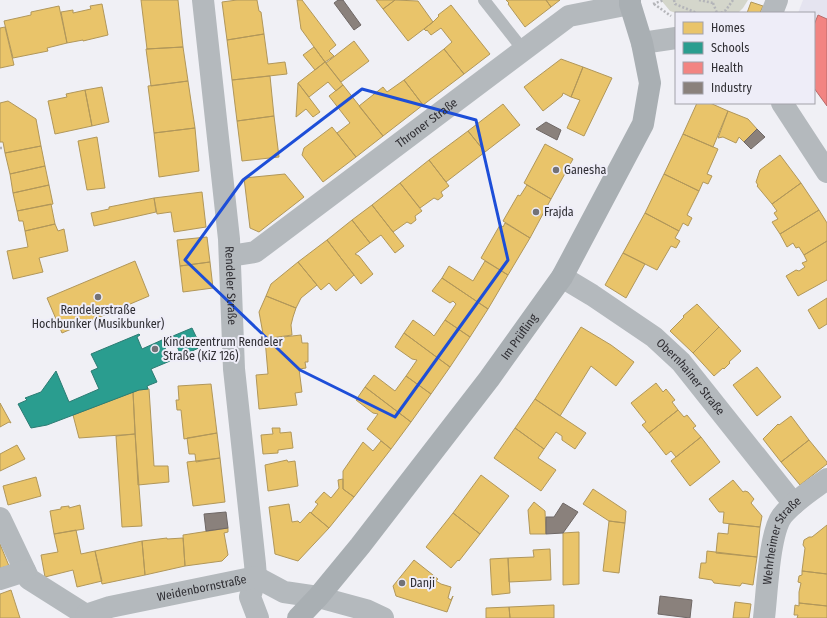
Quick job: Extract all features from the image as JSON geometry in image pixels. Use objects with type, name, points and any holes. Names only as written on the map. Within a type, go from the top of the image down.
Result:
[{"type":"main road","name":"Im Prüfling","points":[[298,618],[318,597],[360,546],[489,379],[562,277],[643,124],[650,83],[642,43],[630,2]]},
{"type":"street","name":"Rendeler Straße","points":[[203,0],[230,256],[234,369],[256,577],[250,597],[258,618]]},
{"type":"street","points":[[772,12],[777,0]]},
{"type":"street","name":"Throner Straße","points":[[230,256],[255,252],[569,16],[630,2]]},
{"type":"street","points":[[642,43],[675,28]]},
{"type":"street","points":[[783,104],[827,172]]},
{"type":"street","name":"Obernhainer Straße","points":[[562,277],[592,294],[654,336],[681,362],[794,504]]},
{"type":"street","name":"Wehrheimer Straße","points":[[764,618],[773,542],[782,517],[794,504],[827,479]]},
{"type":"street","points":[[0,518],[29,579],[85,616]]},
{"type":"street","points":[[0,579],[24,571]]},
{"type":"street","name":"Weidenbornstraße","points":[[85,616],[117,605],[256,577],[284,592],[318,597],[366,610],[383,618]]},
{"type":"lane","points":[[484,0],[524,51]]},
{"type":"path","points":[[653,0],[654,4],[675,28]]},
{"type":"path","points":[[654,4],[664,0]]},
{"type":"path","points":[[674,0],[675,4],[695,12]]},
{"type":"path","points":[[699,0],[714,1],[717,12]]},
{"type":"path","points":[[723,12],[726,10],[733,0]]},
{"type":"highlighted area","points":[[362,89],[476,120],[508,260],[395,417],[300,370],[185,260],[243,180]]},
{"type":"shaded area","points":[[661,0],[748,0],[739,12],[675,13],[670,11]]},
{"type":"shaded area","points":[[803,0],[827,0],[827,106],[815,90],[815,12],[798,12]]},
{"type":"building: Homes","points":[[141,0],[178,0],[183,47],[147,49]]},
{"type":"building: Homes","points":[[257,0],[259,11],[261,12],[264,34],[227,40],[222,2]]},
{"type":"building: Homes","points":[[297,0],[302,0],[336,45],[329,51],[334,56],[325,62],[301,29]]},
{"type":"building: Homes","points":[[376,0],[395,0],[383,9]]},
{"type":"building: Homes","points":[[395,0],[418,1],[433,22],[408,41],[383,9]]},
{"type":"building: Homes","points":[[506,0],[546,0],[551,7],[525,27]]},
{"type":"building: Homes","points":[[546,0],[560,0],[551,7]]},
{"type":"building: Homes","points":[[751,2],[763,6],[760,12],[747,12]]},
{"type":"building: Homes","points":[[102,4],[108,35],[67,43],[61,12],[73,10],[73,13],[91,9],[90,6]]},
{"type":"building: Homes","points":[[451,5],[490,54],[464,74],[444,49],[452,42],[441,28],[431,35],[424,29]]},
{"type":"building: Homes","points":[[59,6],[67,43],[47,48],[48,51],[13,58],[4,21],[31,15],[31,12]]},
{"type":"building: Homes","points":[[5,27],[14,65],[0,68],[0,28]]},
{"type":"building: Homes","points":[[264,34],[268,64],[285,62],[287,74],[232,80],[227,40]]},
{"type":"building: Homes","points":[[354,41],[369,61],[341,82],[326,63]]},
{"type":"building: Homes","points":[[183,47],[188,81],[151,86],[146,49]]},
{"type":"building: Homes","points":[[314,47],[325,62],[315,70],[303,55]]},
{"type":"building: Homes","points":[[444,49],[464,74],[423,105],[404,80]]},
{"type":"building: Homes","points":[[561,59],[583,67],[571,97],[563,93],[562,96],[543,111],[524,87]]},
{"type":"building: Homes","points":[[325,62],[343,85],[336,91],[328,82],[309,97],[298,83]]},
{"type":"building: Homes","points":[[583,67],[612,78],[584,136],[567,128],[580,100],[571,97]]},
{"type":"building: Homes","points":[[270,76],[274,116],[237,121],[232,80]]},
{"type":"building: Homes","points":[[404,80],[423,105],[383,136],[359,106],[383,87],[387,92]]},
{"type":"building: Homes","points":[[188,81],[195,128],[154,133],[148,86]]},
{"type":"building: Homes","points":[[298,83],[320,112],[313,117],[306,109],[296,117]]},
{"type":"building: Homes","points":[[343,85],[383,136],[356,157],[337,133],[350,123],[329,96]]},
{"type":"building: Homes","points":[[102,87],[109,122],[92,126],[85,90]]},
{"type":"building: Homes","points":[[85,90],[92,126],[55,134],[48,101],[67,97],[66,94]]},
{"type":"building: Homes","points":[[8,101],[36,119],[41,146],[5,153],[3,142],[0,142],[0,103]]},
{"type":"building: Homes","points":[[503,104],[520,125],[485,152],[468,131]]},
{"type":"building: Homes","points":[[697,104],[712,104],[728,111],[713,147],[683,134]]},
{"type":"building: Homes","points":[[728,111],[748,119],[757,129],[744,142],[739,137],[736,143],[723,137],[718,138]]},
{"type":"building: Homes","points":[[274,116],[279,157],[242,161],[237,121]]},
{"type":"building: Homes","points":[[332,127],[356,157],[323,182],[302,155],[304,148]]},
{"type":"building: Homes","points":[[195,128],[199,171],[159,177],[154,133]]},
{"type":"building: Homes","points":[[468,131],[485,152],[446,182],[429,160]]},
{"type":"building: Homes","points":[[683,134],[718,149],[707,174],[712,176],[708,184],[703,182],[699,191],[664,174]]},
{"type":"building: Homes","points":[[97,137],[105,188],[87,190],[78,141]]},
{"type":"building: Homes","points":[[545,144],[573,159],[551,199],[524,183]]},
{"type":"building: Homes","points":[[41,146],[45,166],[10,174],[5,153]]},
{"type":"building: Homes","points":[[780,155],[801,183],[772,204],[757,186],[758,185],[756,182],[760,170]]},
{"type":"building: Homes","points":[[429,160],[449,186],[441,192],[443,196],[438,200],[434,198],[420,208],[400,183]]},
{"type":"building: Homes","points":[[45,166],[49,185],[13,193],[10,174]]},
{"type":"building: Homes","points":[[285,174],[304,197],[259,232],[250,228],[244,178]]},
{"type":"building: Homes","points":[[664,174],[699,191],[687,215],[692,218],[688,226],[683,223],[679,231],[645,213]]},
{"type":"building: Homes","points":[[400,183],[422,211],[415,216],[416,220],[411,224],[407,222],[393,232],[372,205]]},
{"type":"building: Homes","points":[[801,183],[819,210],[780,234],[772,222],[778,219],[774,213],[777,211],[772,204]]},
{"type":"building: Homes","points":[[49,185],[53,204],[17,211],[13,193]]},
{"type":"building: Homes","points":[[527,185],[551,199],[530,238],[503,221],[518,195],[520,196]]},
{"type":"building: Homes","points":[[202,192],[206,227],[174,232],[171,212],[157,214],[154,198]]},
{"type":"building: Homes","points":[[154,198],[156,212],[94,226],[91,213],[109,209],[109,207]]},
{"type":"building: Homes","points":[[51,204],[55,224],[25,231],[23,221],[19,221],[17,211]]},
{"type":"building: Homes","points":[[372,205],[404,246],[395,253],[381,235],[370,243],[352,220]]},
{"type":"building: Homes","points":[[819,210],[827,223],[827,241],[804,255],[799,247],[796,248],[793,243],[787,247],[780,234]]},
{"type":"building: Homes","points":[[645,213],[679,231],[675,238],[680,241],[676,248],[671,246],[657,270],[623,253]]},
{"type":"building: Homes","points":[[352,220],[370,243],[355,254],[359,256],[373,274],[361,284],[327,240]]},
{"type":"building: Homes","points":[[505,223],[530,238],[508,275],[481,258],[500,225],[503,227]]},
{"type":"building: Homes","points":[[55,224],[58,231],[64,229],[68,251],[39,258],[43,272],[13,279],[7,251],[28,247],[25,231]]},
{"type":"building: Homes","points":[[207,237],[210,262],[180,266],[177,240]]},
{"type":"building: Homes","points":[[327,240],[354,275],[336,291],[329,283],[321,290],[298,262]]},
{"type":"building: Homes","points":[[827,241],[827,280],[798,296],[786,276],[805,267],[802,263],[807,261],[804,255]]},
{"type":"building: Homes","points":[[623,253],[645,264],[626,298],[605,285]]},
{"type":"building: Homes","name":"Rendelerstraße Hochbunker (Musikbunker)","points":[[135,261],[149,296],[62,333],[47,298]]},
{"type":"building: Homes","points":[[485,261],[508,275],[488,309],[442,278],[449,266],[473,281]]},
{"type":"building: Homes","points":[[210,262],[213,288],[183,292],[180,266]]},
{"type":"building: Homes","points":[[298,262],[317,285],[301,298],[296,308],[266,296],[271,284]]},
{"type":"building: Homes","points":[[442,278],[488,309],[470,337],[445,320],[456,304],[453,301],[450,303],[432,291]]},
{"type":"building: Homes","points":[[266,296],[296,308],[291,325],[292,335],[264,339],[259,312]]},
{"type":"building: Homes","points":[[827,298],[827,324],[819,329],[808,310]]},
{"type":"building: Homes","points":[[697,304],[719,327],[693,353],[670,331],[684,317],[683,316]]},
{"type":"building: Homes","points":[[413,320],[434,336],[445,320],[470,337],[450,367],[404,333]]},
{"type":"building: Homes","points":[[581,327],[611,345],[634,362],[616,386],[591,366],[560,416],[535,399]]},
{"type":"building: Homes","points":[[719,327],[741,351],[724,369],[723,368],[714,376],[693,353]]},
{"type":"building: Homes","points":[[404,333],[450,367],[431,394],[406,376],[417,360],[412,359],[395,347]]},
{"type":"building: Homes","points":[[301,335],[302,343],[308,343],[308,362],[305,362],[306,368],[299,369],[302,392],[295,393],[297,405],[259,409],[256,375],[268,374],[265,339]]},
{"type":"building: Homes","points":[[757,367],[781,397],[757,416],[733,385]]},
{"type":"building: Homes","points":[[374,375],[395,391],[406,376],[431,394],[411,422],[365,387]]},
{"type":"building: Homes","points":[[656,383],[663,392],[666,389],[675,400],[672,402],[678,410],[649,433],[642,425],[646,422],[631,403]]},
{"type":"building: Homes","points":[[211,384],[217,433],[184,439],[181,410],[177,410],[176,400],[179,400],[178,386]]},
{"type":"building: Homes","points":[[365,387],[411,422],[391,449],[367,429],[378,414],[373,413],[356,400]]},
{"type":"building: Homes","points":[[149,389],[154,466],[168,466],[169,482],[138,485],[133,392]]},
{"type":"building: Homes","points":[[133,392],[135,434],[79,438],[73,415]]},
{"type":"building: Homes","points":[[535,399],[586,433],[575,449],[562,440],[562,436],[556,432],[544,449],[515,428]]},
{"type":"building: Homes","points":[[0,403],[11,423],[9,422],[0,427]]},
{"type":"building: Homes","points":[[678,410],[684,417],[687,415],[696,426],[693,428],[701,437],[676,457],[671,451],[666,455],[649,433]]},
{"type":"building: Homes","points":[[791,416],[809,440],[781,462],[763,439],[778,424],[779,425]]},
{"type":"building: Homes","points":[[272,428],[280,428],[280,433],[291,432],[293,448],[278,450],[278,453],[263,454],[261,435],[273,434]]},
{"type":"building: Homes","points":[[515,428],[544,449],[538,458],[556,470],[541,491],[494,458]]},
{"type":"building: Homes","points":[[217,433],[220,458],[196,462],[195,454],[189,454],[187,438]]},
{"type":"building: Homes","points":[[135,434],[142,526],[122,527],[116,436]]},
{"type":"building: Homes","points":[[701,437],[720,462],[690,486],[671,461]]},
{"type":"building: Homes","points":[[809,440],[827,464],[800,485],[781,462]]},
{"type":"building: Homes","points":[[381,441],[391,449],[354,497],[343,489],[343,471],[363,442],[373,451]]},
{"type":"building: Homes","points":[[17,445],[25,459],[0,471],[0,454]]},
{"type":"building: Homes","points":[[220,458],[225,502],[193,506],[187,462]]},
{"type":"building: Homes","points":[[287,460],[288,462],[295,461],[298,486],[268,491],[265,465]]},
{"type":"building: Homes","points":[[481,475],[509,496],[480,534],[453,513]]},
{"type":"building: Homes","points":[[36,477],[41,496],[8,505],[3,486]]},
{"type":"building: Homes","points":[[343,479],[343,489],[354,497],[329,528],[311,513],[318,504],[315,502],[324,492],[331,498],[339,488],[338,480]]},
{"type":"building: Homes","points":[[733,480],[743,492],[748,492],[754,499],[751,503],[762,516],[760,527],[723,523],[724,512],[719,512],[709,499]]},
{"type":"building: Homes","points":[[593,489],[626,511],[625,523],[609,521],[583,504]]},
{"type":"building: Homes","points":[[534,502],[545,511],[546,534],[530,534],[528,510]]},
{"type":"building: Homes","points":[[289,504],[292,522],[298,521],[300,523],[310,512],[329,528],[298,561],[275,554],[269,507]]},
{"type":"building: Homes","points":[[80,505],[84,529],[54,534],[50,511],[61,509],[61,507],[69,506],[69,508]]},
{"type":"building: Homes","points":[[453,513],[480,534],[459,561],[458,560],[451,568],[426,547]]},
{"type":"building: Homes","points":[[609,521],[625,523],[619,573],[603,571]]},
{"type":"building: Homes","points":[[729,524],[760,527],[757,557],[716,553],[718,533],[728,534]]},
{"type":"building: Homes","points":[[827,525],[827,574],[802,571],[805,548],[803,545],[804,540],[812,537]]},
{"type":"building: Homes","points":[[228,528],[228,532],[224,533],[228,555],[222,561],[185,566],[183,535]]},
{"type":"building: Homes","points":[[76,530],[81,554],[95,551],[102,581],[77,587],[73,570],[45,577],[41,555],[58,552],[54,534]]},
{"type":"building: Homes","points":[[579,532],[579,584],[563,585],[563,533]]},
{"type":"building: Homes","points":[[183,538],[185,566],[145,575],[142,541]]},
{"type":"building: Homes","points":[[142,541],[145,575],[102,584],[95,551]]},
{"type":"building: Homes","points":[[0,544],[9,566],[0,568]]},
{"type":"building: Homes","points":[[550,549],[551,580],[509,582],[508,558],[534,557],[533,550]]},
{"type":"building: Homes","points":[[707,551],[757,557],[753,585],[742,583],[740,586],[714,583],[712,580],[699,578],[701,563],[706,563]]},
{"type":"building: Homes","points":[[508,558],[510,593],[492,595],[490,559]]},
{"type":"building: Homes","points":[[414,560],[438,579],[436,581],[451,587],[448,598],[451,600],[453,596],[447,612],[396,596],[393,586]]},
{"type":"building: Homes","points":[[802,571],[827,574],[827,606],[799,603],[801,583],[798,582],[799,576],[802,575]]},
{"type":"building: Homes","points":[[11,590],[20,618],[0,618],[0,594]]},
{"type":"building: Homes","points":[[735,602],[751,604],[749,618],[733,618]]},
{"type":"building: Homes","points":[[799,603],[827,606],[827,618],[797,618],[798,615],[794,615],[795,605],[799,606]]},
{"type":"building: Homes","points":[[554,605],[554,618],[510,618],[509,607]]},
{"type":"building: Homes","points":[[509,607],[510,618],[486,618],[486,608]]},
{"type":"building: Schools","points":[[192,328],[201,347],[181,356],[173,336]]},
{"type":"building: Schools","points":[[139,334],[140,335],[137,337],[142,349],[162,340],[170,361],[151,369],[157,382],[147,386],[148,389],[139,390],[47,425],[31,428],[18,404],[27,400],[25,398],[41,392],[56,371],[69,402],[99,389],[91,371],[98,368],[91,354]]},
{"type":"building: Health","points":[[818,15],[827,19],[827,106],[815,89],[815,22]]},
{"type":"building: Industry","points":[[338,0],[343,0],[361,25],[354,30],[334,3]]},
{"type":"building: Industry","points":[[546,122],[561,130],[557,140],[536,129]]},
{"type":"building: Industry","points":[[757,129],[765,137],[751,149],[744,142]]},
{"type":"building: Industry","points":[[563,503],[578,512],[563,533],[546,534],[546,517],[554,517]]},
{"type":"building: Industry","points":[[226,512],[228,528],[206,531],[204,514]]},
{"type":"building: Industry","points":[[660,596],[692,600],[690,618],[658,614]]},
{"type":"place","name":"Ganesha","points":[[556,170]]},
{"type":"place","name":"Frajda","points":[[536,212]]},
{"type":"place","name":"Rendelerstraße Hochbunker (Musikbunker)","points":[[98,297]]},
{"type":"place","name":"Kinderzentrum Rendeler Straße (KiZ 126)","points":[[155,349]]},
{"type":"place","name":"Danji","points":[[402,583]]}]
